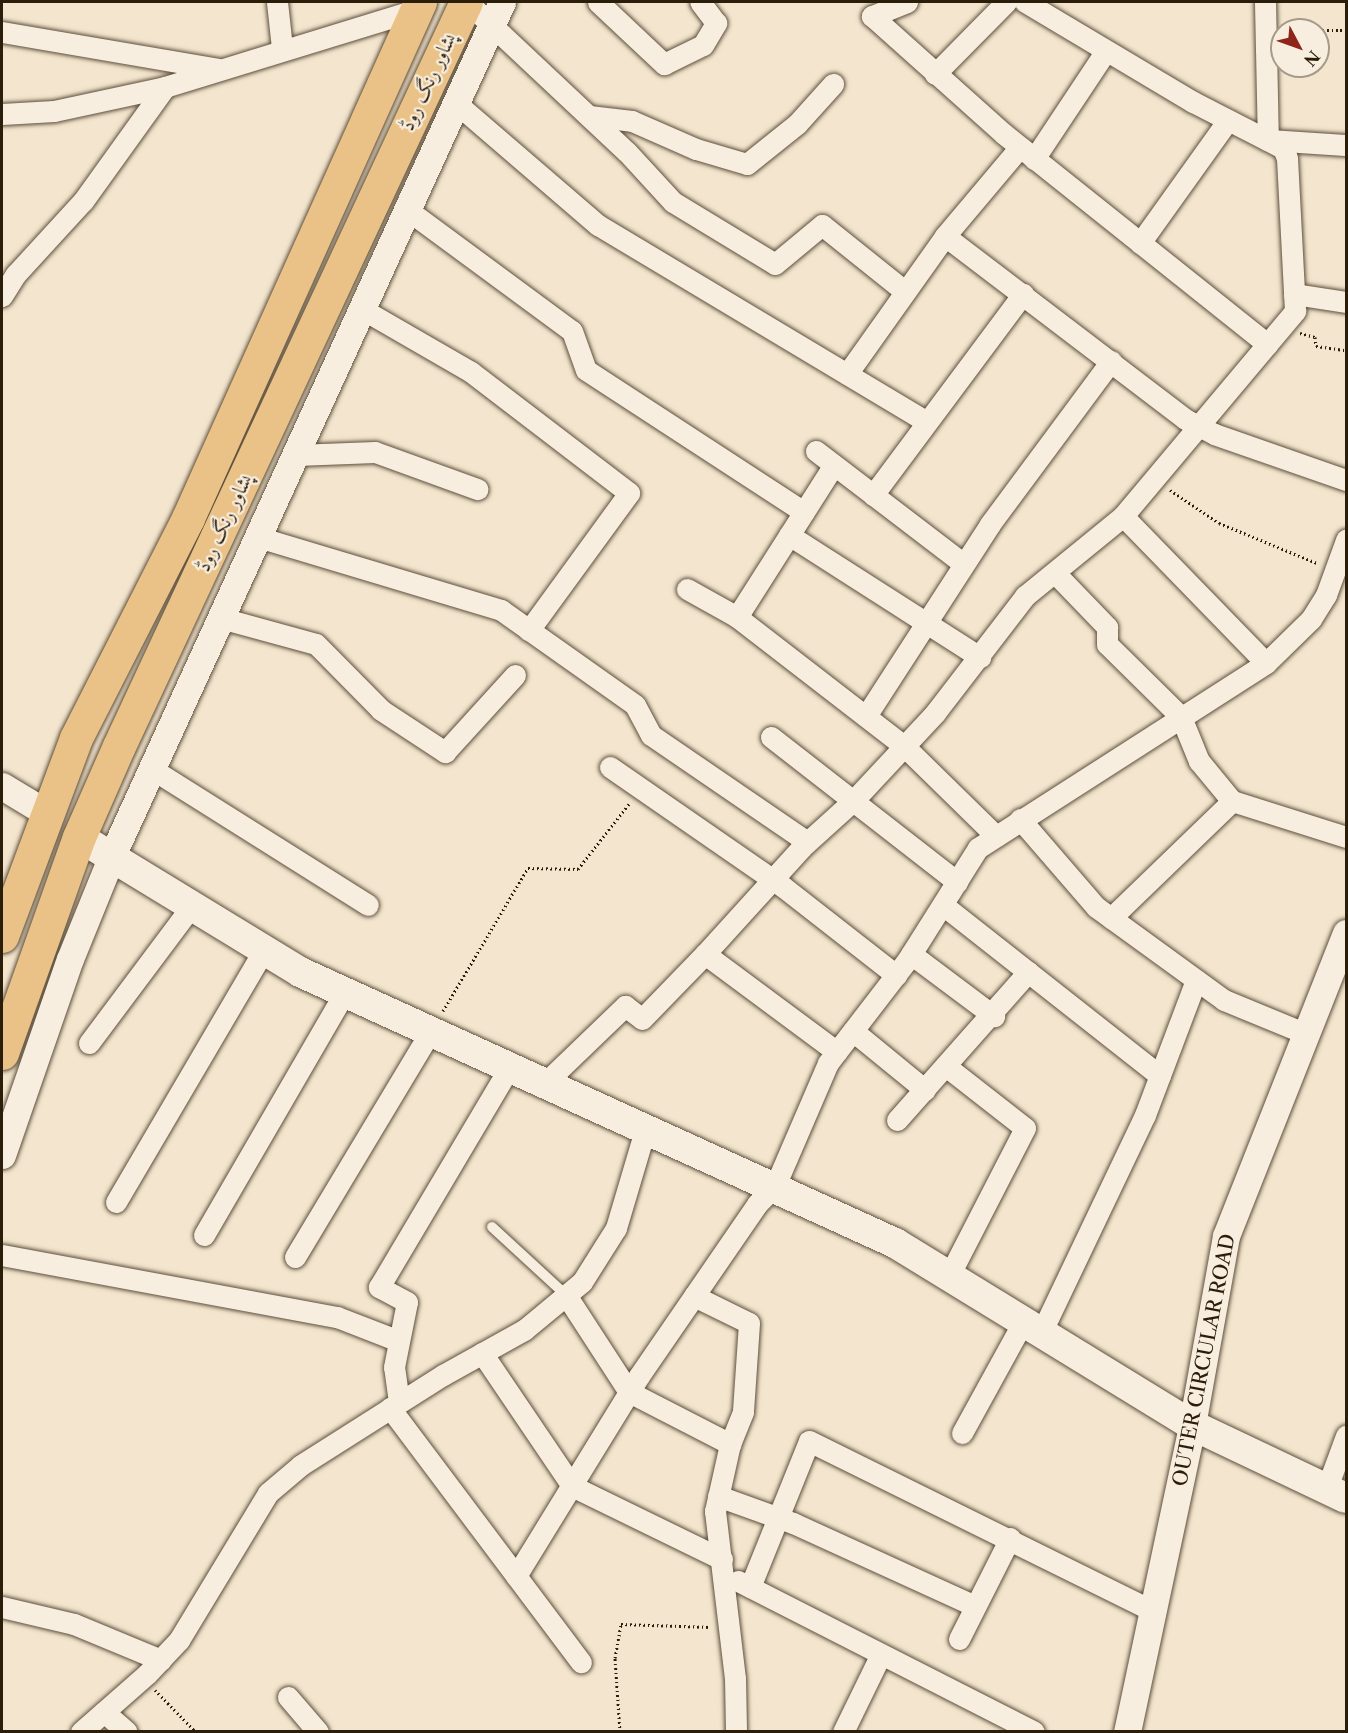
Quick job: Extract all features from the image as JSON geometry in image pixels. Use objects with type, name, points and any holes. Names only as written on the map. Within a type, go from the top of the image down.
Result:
[{"type":"highway","name":"پشاور رنگ روڈ","points":[[2,1053],[79,837],[466,2]]},
{"type":"highway","name":"پشاور رنگ روڈ","points":[[2,936],[45,812],[76,738],[192,508],[418,6]]},
{"type":"main road","points":[[79,837],[190,908],[300,972],[775,1185],[895,1244],[1192,1425],[1336,1494]]},
{"type":"street","points":[[277,2],[282,48]]},
{"type":"street","points":[[466,2],[497,12],[589,116],[673,202],[775,264],[822,225],[903,290]]},
{"type":"street","points":[[598,2],[664,64],[704,45],[717,23],[700,2]]},
{"type":"street","points":[[906,2],[872,16],[1027,153],[1267,344]]},
{"type":"street","points":[[935,74],[1006,2]]},
{"type":"street","points":[[546,1082],[625,1006],[642,1019],[807,842],[854,800],[904,746],[980,657],[1025,596],[1056,574],[1123,516],[1295,311],[1287,158],[1282,148],[1105,52],[1025,2]]},
{"type":"street","points":[[1265,2],[1268,140]]},
{"type":"street","points":[[2,114],[54,111],[165,87],[418,6]]},
{"type":"street","points":[[2,1155],[70,959],[111,858],[409,211],[497,12]]},
{"type":"street","points":[[2,32],[221,69]]},
{"type":"street","points":[[847,374],[903,290],[945,236],[1027,153],[1105,52]]},
{"type":"street","points":[[589,116],[632,121],[696,148],[747,164],[797,124],[833,84]]},
{"type":"street","points":[[2,296],[16,274],[83,201],[165,87]]},
{"type":"street","points":[[456,103],[598,225],[927,422]]},
{"type":"street","points":[[1140,243],[1228,120]]},
{"type":"street","points":[[1268,140],[1347,145]]},
{"type":"street","points":[[409,211],[572,331],[586,370],[804,512]]},
{"type":"street","points":[[945,236],[1199,427],[1347,480]]},
{"type":"street","points":[[873,495],[1023,294]]},
{"type":"street","points":[[1294,294],[1347,302]]},
{"type":"street","points":[[362,309],[471,372],[629,493],[529,630]]},
{"type":"street","points":[[866,717],[924,623],[964,564],[1111,361]]},
{"type":"street","points":[[816,451],[964,564]]},
{"type":"street","points":[[296,455],[375,452],[477,489]]},
{"type":"street","points":[[738,618],[834,465]]},
{"type":"street","points":[[1123,516],[1266,663]]},
{"type":"street","points":[[789,536],[980,657]]},
{"type":"street","points":[[258,537],[501,610],[635,705],[651,735],[807,842]]},
{"type":"street","points":[[516,1576],[630,1392],[758,1204],[775,1185],[828,1063],[911,954],[978,848],[1266,663],[1311,619],[1347,540]]},
{"type":"street","points":[[1056,574],[1107,627],[1107,644],[1181,717],[1199,761],[1232,801],[1347,837]]},
{"type":"street","points":[[687,589],[738,618],[904,746],[996,836]]},
{"type":"street","points":[[221,618],[316,644],[381,711],[445,752],[515,675]]},
{"type":"street","points":[[771,737],[957,882]]},
{"type":"street","points":[[610,766],[772,879],[896,975]]},
{"type":"street","points":[[152,769],[368,905]]},
{"type":"street","points":[[2,786],[45,812]]},
{"type":"street","points":[[1111,918],[1232,801]]},
{"type":"street","points":[[1020,819],[1096,907],[1224,1000],[1304,1034]]},
{"type":"street","points":[[943,905],[1160,1076]]},
{"type":"street","points":[[89,1043],[190,908]]},
{"type":"street","name":"OUTER CIRCULAR ROAD","points":[[1127,1731],[1192,1425],[1226,1236],[1304,1034],[1347,933]]},
{"type":"street","points":[[117,1202],[264,950]]},
{"type":"street","points":[[705,954],[837,1052]]},
{"type":"street","points":[[911,954],[994,1016]]},
{"type":"street","points":[[897,1120],[994,1016],[1028,972]]},
{"type":"street","points":[[963,1433],[1033,1327],[1160,1076],[1196,980]]},
{"type":"street","points":[[204,1235],[345,992]]},
{"type":"street","points":[[295,1257],[431,1031]]},
{"type":"street","points":[[853,1031],[925,1090]]},
{"type":"street","points":[[510,1066],[379,1287],[407,1302],[394,1367],[395,1405],[516,1576],[581,1662]]},
{"type":"street","points":[[947,1067],[1025,1128],[949,1276]]},
{"type":"street","points":[[81,1731],[143,1678],[179,1640],[268,1493],[301,1465],[395,1405],[524,1330],[582,1282],[616,1228],[646,1127]]},
{"type":"street","points":[[2,1255],[337,1317],[399,1341]]},
{"type":"street","points":[[566,1295],[630,1392],[730,1444]]},
{"type":"street","points":[[694,1296],[748,1323],[743,1412],[730,1444],[715,1511],[730,1628],[736,1731]]},
{"type":"street","points":[[482,1353],[572,1486],[723,1566],[750,1587],[880,1656],[1034,1731]]},
{"type":"street","points":[[1336,1494],[1347,1436]]},
{"type":"street","points":[[750,1587],[809,1441],[1010,1538],[1153,1611]]},
{"type":"street","points":[[718,1496],[778,1518],[975,1606]]},
{"type":"street","points":[[959,1639],[1010,1538]]},
{"type":"street","points":[[2,1607],[74,1624],[161,1660]]},
{"type":"street","points":[[843,1731],[880,1656]]},
{"type":"street","points":[[288,1697],[318,1731]]},
{"type":"street","points":[[104,1712],[127,1731]]},
{"type":"lane","points":[[492,1227],[566,1295]]},
{"type":"path","points":[[1330,30],[1347,30]]},
{"type":"path","points":[[1280,328],[1315,337],[1316,346],[1347,350]]},
{"type":"path","points":[[1154,480],[1219,523],[1335,570]]},
{"type":"path","points":[[431,1031],[528,868],[578,869],[641,788]]},
{"type":"path","points":[[620,1731],[615,1658],[621,1624],[730,1628]]},
{"type":"path","points":[[143,1678],[196,1731]]}]
